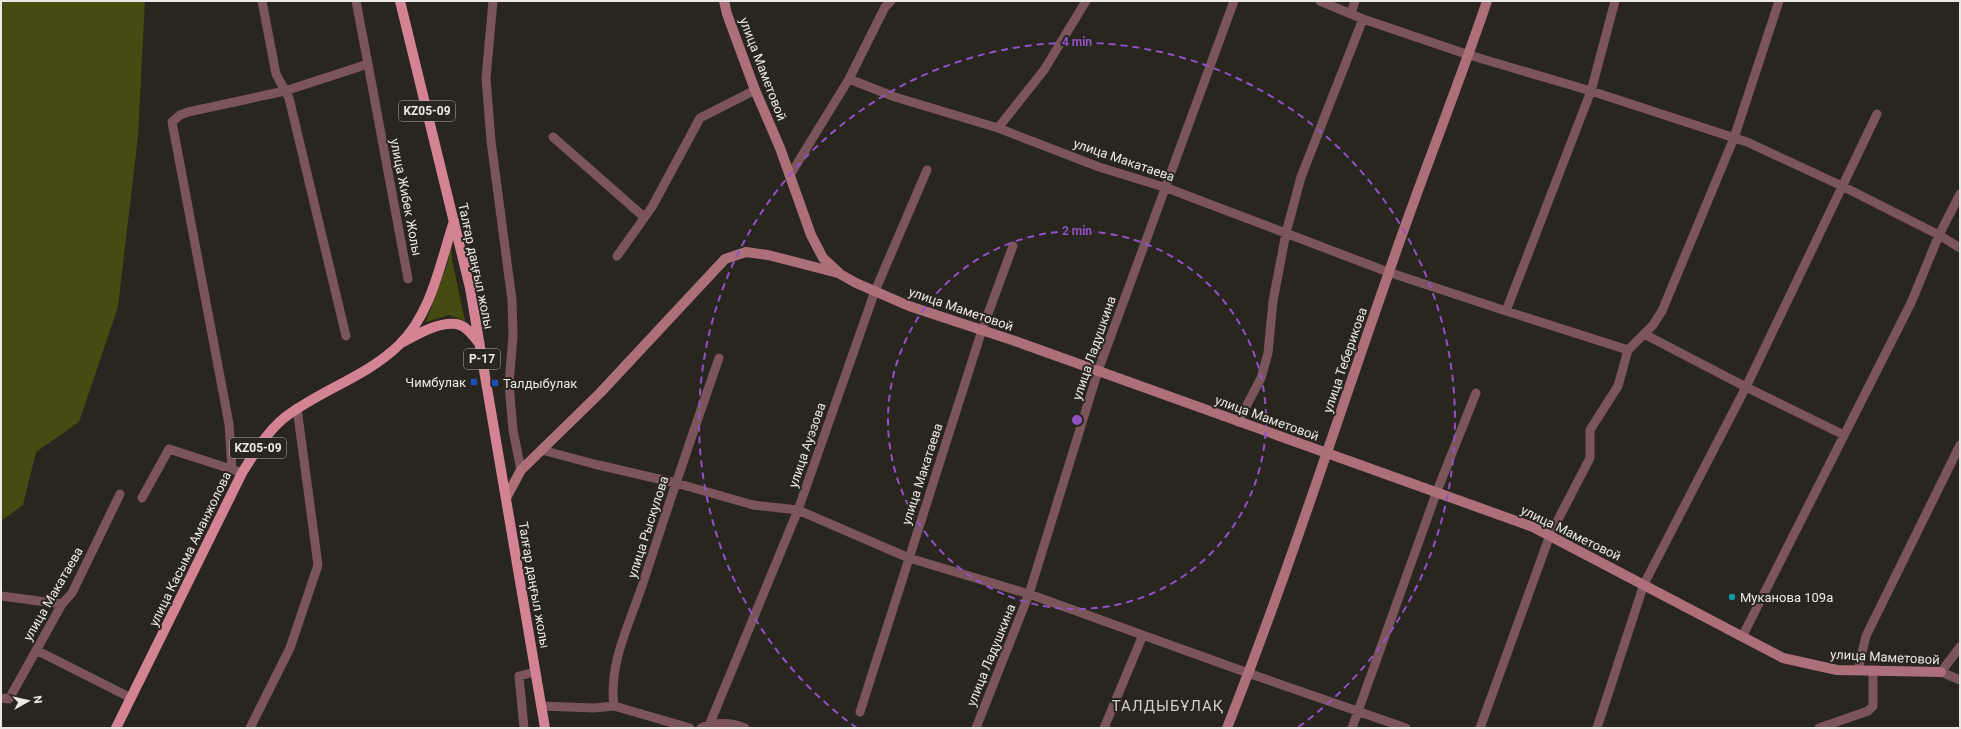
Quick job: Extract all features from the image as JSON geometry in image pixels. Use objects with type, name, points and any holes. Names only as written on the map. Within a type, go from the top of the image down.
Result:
[{"type":"main road","name":"Талғар даңғыл жолы","points":[[400,1],[470,288],[545,728]]},
{"type":"main road","name":"улица Касыма Аманжолова","points":[[116,728],[242,473],[267,435],[283,419],[298,408],[347,381],[382,359],[400,344],[417,322],[430,297],[454,221]]},
{"type":"main road","points":[[400,344],[438,326],[457,323],[468,330],[480,344]]},
{"type":"street","points":[[262,1],[276,74],[285,90],[346,336]]},
{"type":"street","name":"улица Жибек Жолы","points":[[356,1],[408,278]]},
{"type":"street","points":[[493,1],[486,78],[492,141],[512,300],[513,336],[509,384],[513,430],[521,470]]},
{"type":"street","name":"улица Маметовой","points":[[724,1],[727,14],[755,90],[780,148],[811,235],[823,258],[840,274],[909,306],[982,330],[1238,422],[1437,491],[1533,527],[1742,635],[1783,658],[1837,670],[1941,672],[1960,680]]},
{"type":"street","points":[[790,175],[849,79],[886,7],[891,1]]},
{"type":"street","points":[[998,128],[1044,70],[1086,1]]},
{"type":"street","name":"улица Ладушкина","points":[[976,728],[1030,594],[1098,371],[1167,188],[1234,1]]},
{"type":"street","points":[[1320,1],[1363,19],[1469,55],[1591,91],[1748,142],[1842,186],[1939,235],[1960,248]]},
{"type":"street","points":[[1351,13],[1356,1]]},
{"type":"street","name":"улица Теберикова","points":[[1227,728],[1327,453],[1388,272],[1469,55],[1487,1]]},
{"type":"street","points":[[1506,311],[1591,91],[1615,1]]},
{"type":"street","points":[[1480,728],[1550,535],[1590,458],[1590,430],[1618,386],[1628,350],[1653,325],[1662,312],[1734,138],[1780,1]]},
{"type":"street","points":[[1238,422],[1261,378],[1268,353],[1273,301],[1286,233],[1301,177],[1363,19]]},
{"type":"street","points":[[232,470],[229,424],[172,122],[180,115],[188,112],[285,90],[368,64]]},
{"type":"street","name":"улица Макатаева","points":[[849,79],[895,97],[998,128],[1099,167],[1167,188],[1388,272],[1628,350]]},
{"type":"street","points":[[616,256],[644,217],[670,174],[700,118],[755,90]]},
{"type":"street","points":[[1597,728],[1644,584],[1746,387],[1877,114]]},
{"type":"street","points":[[553,137],[644,217]]},
{"type":"street","name":"улица Ауэзова","points":[[706,727],[798,510],[875,291],[927,170]]},
{"type":"street","points":[[1742,635],[1910,303],[1939,235],[1960,194]]},
{"type":"street","name":"улица Макатаева","points":[[860,712],[982,330],[1013,246]]},
{"type":"street","points":[[506,498],[521,470],[600,393],[725,259],[746,252],[768,255],[840,274]]},
{"type":"street","points":[[1644,334],[1746,387],[1844,435]]},
{"type":"street","name":"улица Рыскулова","points":[[614,706],[612,693],[616,658],[634,611],[719,358]]},
{"type":"street","points":[[1352,728],[1437,491],[1476,393]]},
{"type":"street","points":[[250,728],[290,648],[318,565],[298,408]]},
{"type":"street","points":[[1858,670],[1866,636],[1960,445]]},
{"type":"street","points":[[142,498],[169,449],[242,473]]},
{"type":"street","points":[[542,450],[676,483],[753,506],[798,510],[909,558],[1030,594],[1143,636],[1406,728]]},
{"type":"street","name":"улица Макатаева","points":[[1,698],[9,699],[62,604],[72,593],[120,494]]},
{"type":"street","points":[[1,596],[62,604]]},
{"type":"street","points":[[1104,728],[1143,636]]},
{"type":"street","points":[[1941,672],[1960,647]]},
{"type":"street","points":[[36,650],[131,698]]},
{"type":"street","points":[[1819,728],[1868,711],[1873,706],[1873,670]]},
{"type":"street","points":[[524,728],[519,676],[535,672]]},
{"type":"street","points":[[541,706],[594,708],[614,706],[690,728]]},
{"type":"street","points":[[706,727],[738,725],[745,728]]},
{"type":"green space","points":[[1,1],[145,1],[138,136],[118,307],[79,422],[36,452],[23,505],[1,521]]},
{"type":"green space","points":[[451,242],[452,260],[465,321],[449,315],[426,322],[448,262]]},
{"type":"place","name":"Чимбулак","points":[[474,382]]},
{"type":"place","name":"Талдыбулак","points":[[495,383]]},
{"type":"place","name":"Муканова 109а","points":[[1732,597]]},
{"type":"district","name":"ТАЛДЫБҰЛАҚ","points":[[1168,706]]}]
